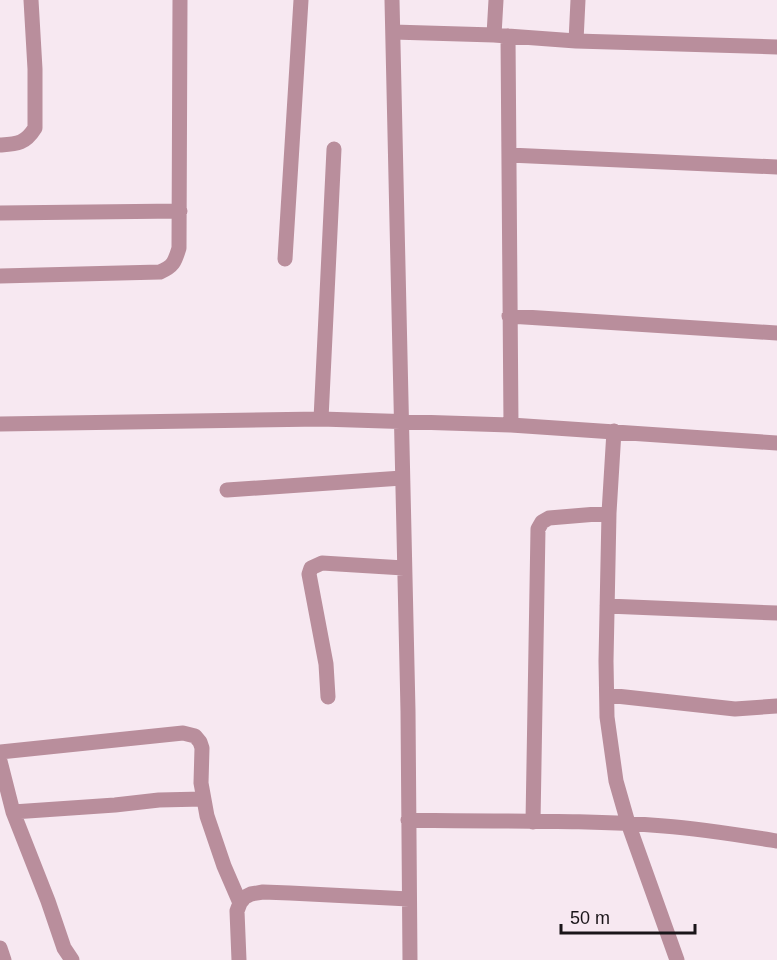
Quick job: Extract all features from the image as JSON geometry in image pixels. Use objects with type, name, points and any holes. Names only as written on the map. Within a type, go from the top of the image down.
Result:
[{"type":"street","points":[[0,145],[21,143],[30,136],[35,128],[35,69],[31,0]]},
{"type":"street","points":[[0,276],[160,272],[171,268],[179,248],[180,0]]},
{"type":"street","points":[[285,259],[301,0]]},
{"type":"street","points":[[392,0],[405,568],[410,960]]},
{"type":"street","points":[[496,0],[501,35],[508,155],[511,425]]},
{"type":"street","points":[[576,41],[578,0]]},
{"type":"street","points":[[393,32],[501,35],[576,41],[777,47]]},
{"type":"street","points":[[321,419],[334,149]]},
{"type":"street","points":[[508,155],[777,167]]},
{"type":"street","points":[[0,213],[180,211]]},
{"type":"street","points":[[509,316],[777,333]]},
{"type":"street","points":[[0,424],[321,419],[511,425],[777,443]]},
{"type":"street","points":[[614,431],[609,513],[607,717],[615,772],[628,824],[676,960]]},
{"type":"street","points":[[227,490],[402,478]]},
{"type":"street","points":[[533,822],[538,529],[542,522],[549,518],[609,513]]},
{"type":"street","points":[[328,697],[326,664],[309,574],[311,568],[322,563],[405,568]]},
{"type":"street","points":[[607,606],[777,613]]},
{"type":"street","points":[[607,695],[735,709],[777,706]]},
{"type":"street","points":[[0,752],[183,733],[195,736],[202,748],[203,799],[215,840],[240,903]]},
{"type":"street","points":[[0,761],[12,812],[48,901],[64,948],[72,960]]},
{"type":"street","points":[[12,812],[159,800],[203,799]]},
{"type":"street","points":[[408,820],[566,821],[628,824],[710,830],[777,841]]},
{"type":"street","points":[[239,960],[237,911],[240,903],[250,894],[263,892],[410,899]]},
{"type":"street","points":[[0,948],[4,960]]}]
